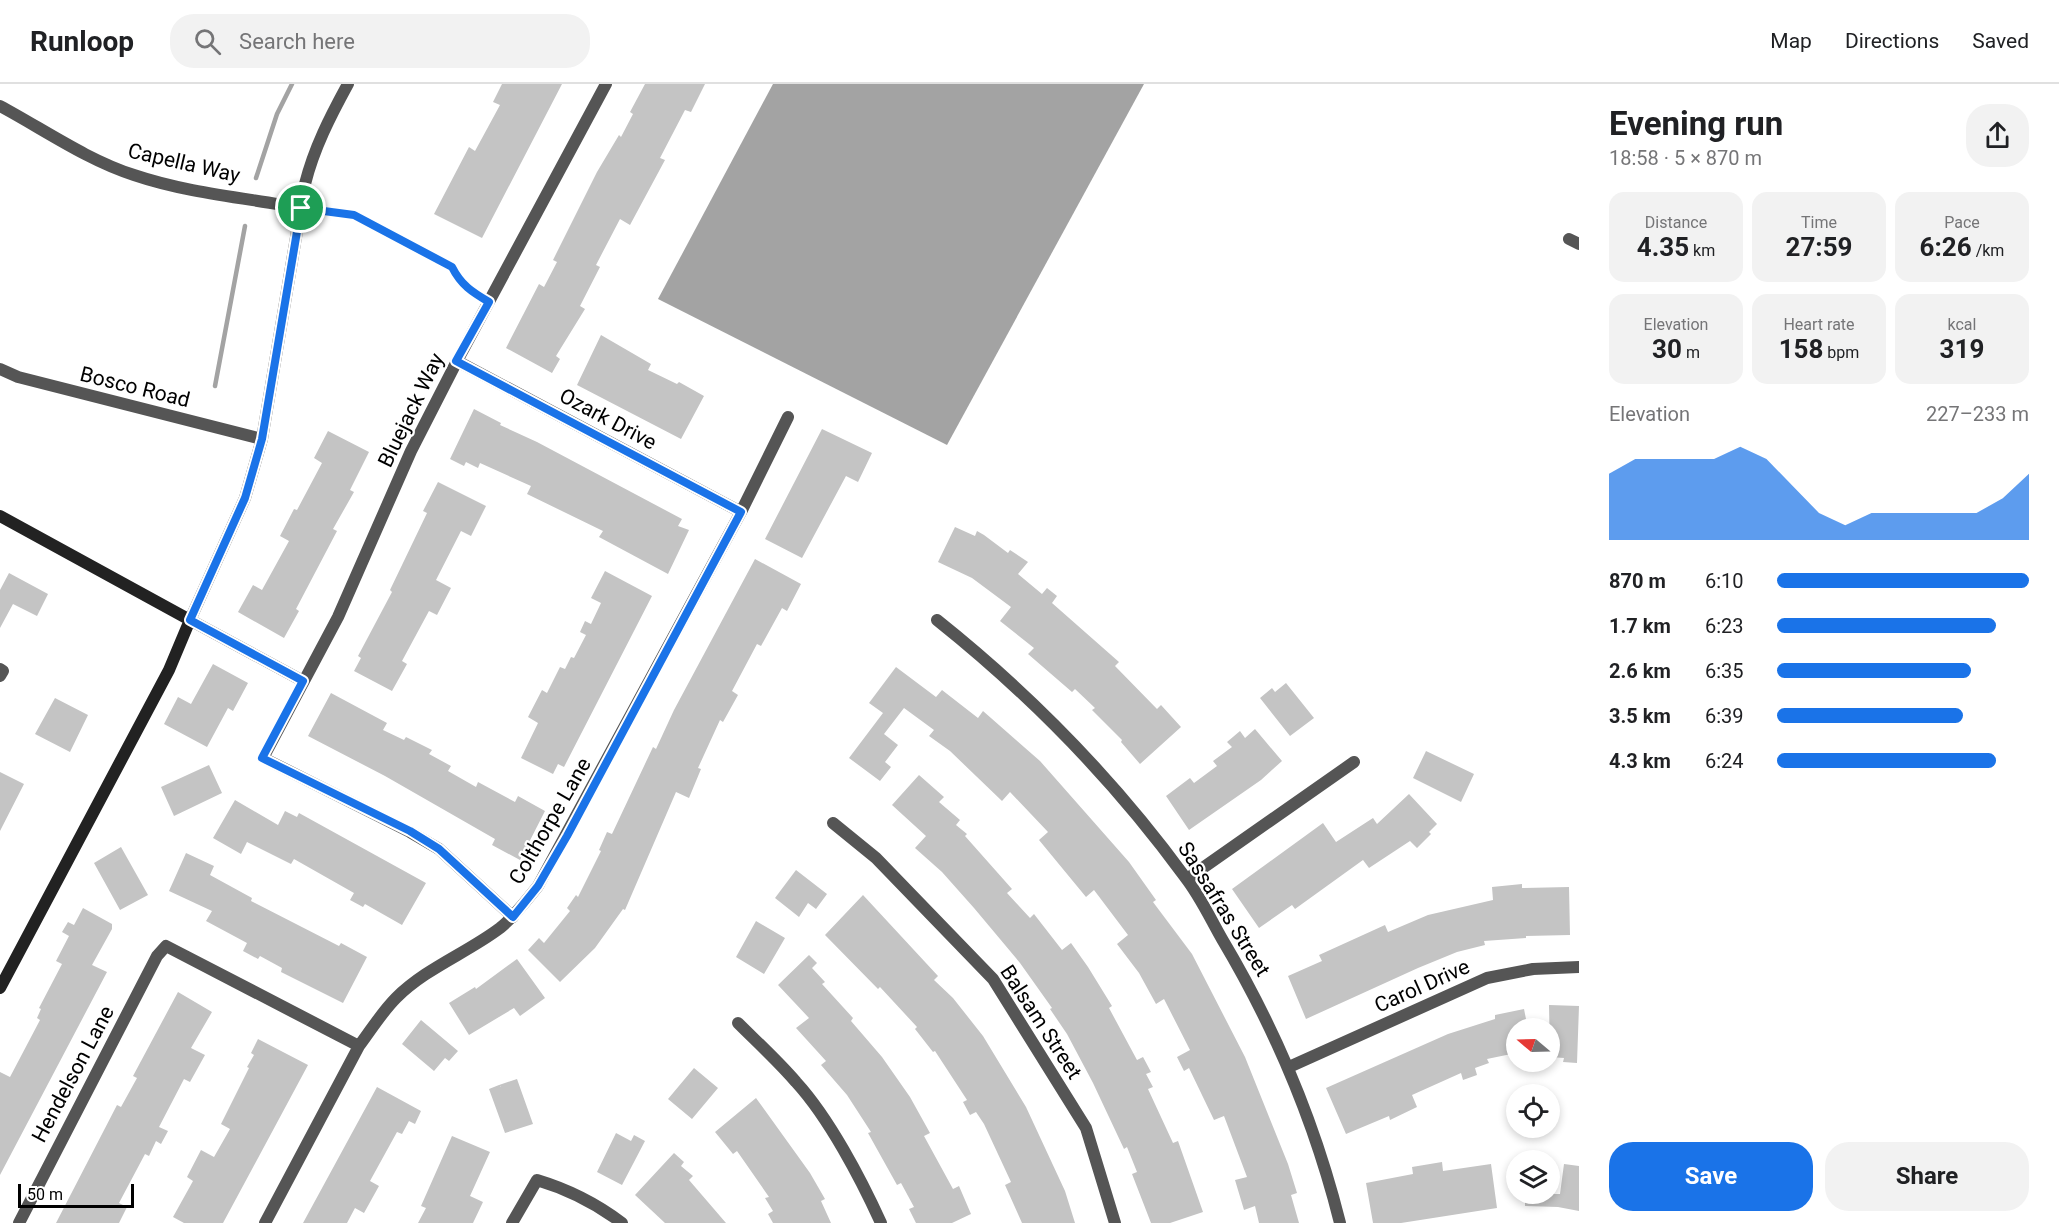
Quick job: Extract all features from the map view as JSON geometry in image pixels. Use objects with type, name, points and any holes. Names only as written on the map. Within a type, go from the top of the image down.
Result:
[{"type":"street","points":[[0,988],[169,670],[245,498],[262,439],[311,160],[324,129],[348,84]]},
{"type":"street","name":"Bluejack Way","points":[[513,917],[439,849],[410,831],[262,758],[338,617],[411,451],[456,361],[606,84]]},
{"type":"street","name":"Capella Way","points":[[0,106],[103,162],[134,175],[169,184],[301,208]]},
{"type":"street","name":"Ozark Drive","points":[[456,361],[741,512]]},
{"type":"street","name":"Bosco Road","points":[[0,369],[18,377],[262,439]]},
{"type":"street","name":"Colthorpe Lane","points":[[265,1223],[359,1046],[396,997],[513,917],[538,886],[741,512],[788,417]]},
{"type":"street","points":[[0,516],[303,681]]},
{"type":"street","name":"Sassafras Street","points":[[937,620],[981,655],[1098,768],[1187,879],[1250,986],[1289,1067],[1330,1185],[1340,1223]]},
{"type":"street","points":[[0,669],[3,671],[0,676]]},
{"type":"street","points":[[1187,879],[1354,762]]},
{"type":"street","name":"Balsam Street","points":[[833,823],[876,858],[993,980],[1086,1128],[1115,1223]]},
{"type":"street","name":"Hendelson Lane","points":[[19,1223],[157,956],[166,946],[359,1046]]},
{"type":"street","name":"Carol Drive","points":[[1289,1067],[1487,978],[1533,969],[1579,967]]},
{"type":"street","points":[[738,1023],[798,1083],[835,1137],[869,1195],[881,1223]]},
{"type":"street","points":[[512,1223],[537,1180],[574,1194],[622,1223]]},
{"type":"lane","points":[[301,208],[354,215],[452,267],[458,279],[468,290],[489,302]]},
{"type":"shaded area","points":[[773,84],[1144,84],[947,445],[658,299]]},
{"type":"building","points":[[502,84],[562,84],[482,238],[434,214],[469,147],[475,151],[500,105],[493,102]]},
{"type":"building","points":[[645,84],[705,84],[691,112],[685,110],[660,158],[665,160],[630,225],[620,219],[596,265],[600,267],[580,306],[585,309],[556,356],[560,359],[552,373],[506,348],[539,284],[544,287],[557,262],[553,260],[597,172],[619,135],[621,137],[633,114],[630,112]]},
{"type":"building","points":[[601,335],[651,364],[648,370],[677,384],[679,382],[704,396],[681,439],[577,385]]},
{"type":"building","points":[[474,409],[501,423],[500,425],[537,442],[682,519],[678,526],[689,530],[668,574],[599,537],[603,531],[527,494],[531,486],[480,463],[478,468],[466,462],[464,466],[450,459]]},
{"type":"building","points":[[822,429],[872,453],[858,482],[846,476],[802,558],[765,539]]},
{"type":"building","points":[[328,431],[369,452],[350,490],[354,492],[333,529],[337,531],[296,609],[299,611],[284,638],[238,612],[253,585],[262,590],[289,541],[280,536],[322,463],[314,458]]},
{"type":"building","points":[[438,482],[486,506],[471,536],[461,531],[436,580],[451,588],[437,615],[429,611],[402,661],[407,664],[392,691],[354,671],[361,658],[358,656],[392,592],[390,590],[427,513],[423,511]]},
{"type":"building","points":[[955,527],[975,536],[977,531],[1008,553],[1010,550],[1028,562],[1018,574],[1042,594],[1047,588],[1057,596],[1052,603],[1119,662],[1115,666],[1157,709],[1161,705],[1181,727],[1140,764],[1121,742],[1122,740],[1092,710],[1095,708],[1075,689],[1072,692],[1028,654],[1034,648],[1000,621],[1011,607],[972,578],[938,562]]},
{"type":"building","points":[[755,559],[801,584],[787,611],[782,608],[761,646],[757,644],[732,691],[738,695],[723,722],[720,720],[698,768],[701,769],[689,798],[676,792],[625,910],[623,909],[595,948],[560,982],[528,950],[539,938],[544,943],[570,911],[567,908],[576,895],[578,897],[601,851],[599,850],[607,832],[612,834],[653,747],[656,749],[674,710]]},
{"type":"building","points":[[605,571],[652,596],[564,767],[558,764],[553,774],[521,758],[538,723],[528,717],[542,690],[547,693],[560,667],[565,669],[571,657],[574,658],[586,635],[580,632],[585,621],[591,624],[601,603],[591,598]]},
{"type":"building","points":[[9,573],[48,594],[37,616],[13,604],[0,628],[0,590]]},
{"type":"building","points":[[213,664],[248,683],[233,711],[228,708],[207,747],[164,724],[178,697],[191,704]]},
{"type":"building","points":[[896,667],[936,697],[942,690],[978,718],[983,711],[1040,761],[1129,862],[1156,900],[1153,902],[1192,954],[1245,1057],[1288,1164],[1297,1193],[1291,1195],[1299,1223],[1259,1223],[1255,1206],[1244,1210],[1235,1180],[1247,1177],[1224,1116],[1214,1120],[1189,1068],[1184,1071],[1177,1057],[1190,1050],[1164,999],[1156,1004],[1139,973],[1117,944],[1128,935],[1094,890],[1086,897],[1039,840],[1048,832],[1010,792],[1002,801],[950,751],[929,736],[934,730],[904,708],[884,734],[898,745],[885,762],[891,767],[880,781],[849,758],[883,713],[869,703]]},
{"type":"building","points":[[1286,683],[1314,718],[1290,736],[1260,698],[1272,688],[1275,692]]},
{"type":"building","points":[[331,693],[387,723],[383,730],[404,740],[406,737],[432,750],[429,754],[451,766],[448,771],[476,787],[478,782],[515,802],[518,796],[545,811],[520,860],[492,845],[495,839],[385,776],[308,736]]},
{"type":"building","points":[[55,698],[88,715],[70,752],[35,734]]},
{"type":"building","points":[[1255,729],[1282,761],[1261,780],[1189,830],[1166,796],[1190,778],[1194,783],[1217,766],[1213,761],[1232,747],[1227,742],[1240,731],[1245,738]]},
{"type":"building","points":[[1426,751],[1474,774],[1461,802],[1413,778]]},
{"type":"building","points":[[209,765],[222,793],[174,816],[161,787]]},
{"type":"building","points":[[0,772],[24,784],[0,831]]},
{"type":"building","points":[[919,775],[944,797],[939,802],[960,820],[956,825],[967,834],[965,836],[1012,889],[1007,893],[1030,918],[1034,914],[1062,950],[1071,943],[1088,967],[1112,1006],[1109,1008],[1137,1060],[1143,1057],[1151,1072],[1146,1074],[1153,1087],[1148,1089],[1173,1143],[1178,1141],[1203,1212],[1170,1223],[1151,1223],[1132,1174],[1137,1172],[1127,1147],[1124,1149],[1093,1083],[1067,1034],[1050,1009],[1052,1008],[1020,963],[974,908],[942,872],[915,848],[926,836],[892,805]]},
{"type":"building","points":[[1409,794],[1437,824],[1417,848],[1410,841],[1369,868],[1363,860],[1295,909],[1292,905],[1259,928],[1232,889],[1323,823],[1336,842],[1373,818],[1377,824]]},
{"type":"building","points":[[235,800],[278,825],[285,811],[297,817],[299,813],[426,883],[402,925],[365,904],[363,907],[350,900],[354,893],[294,859],[291,864],[247,842],[241,854],[213,838]]},
{"type":"building","points":[[121,847],[148,895],[120,910],[94,863]]},
{"type":"building","points":[[186,853],[214,866],[210,875],[252,898],[251,901],[339,946],[341,943],[367,957],[343,1003],[281,972],[282,968],[260,956],[258,959],[243,951],[247,943],[206,921],[212,911],[169,891]]},
{"type":"building","points":[[796,870],[827,894],[816,909],[808,903],[799,917],[775,898]]},
{"type":"building","points":[[1522,884],[1522,888],[1569,887],[1570,935],[1526,936],[1526,938],[1484,941],[1485,945],[1457,952],[1418,968],[1306,1019],[1288,976],[1322,961],[1319,955],[1385,925],[1388,932],[1428,915],[1493,900],[1492,887]]},
{"type":"building","points":[[863,895],[938,976],[934,980],[953,998],[983,1036],[1026,1107],[1065,1191],[1075,1223],[1022,1223],[1005,1185],[1011,1182],[984,1124],[976,1112],[970,1115],[963,1102],[967,1100],[935,1051],[933,1052],[915,1029],[917,1027],[880,987],[878,989],[825,935]]},
{"type":"building","points":[[83,908],[112,924],[112,929],[92,965],[107,972],[0,1175],[0,1072],[10,1077],[40,1020],[37,1018],[41,1009],[39,1008],[62,964],[56,961],[69,936],[62,932],[68,922],[74,925]]},
{"type":"building","points":[[756,921],[785,938],[764,974],[736,957]]},
{"type":"building","points":[[809,955],[817,963],[812,968],[825,982],[822,984],[853,1018],[851,1021],[882,1057],[910,1097],[930,1133],[924,1136],[953,1189],[959,1186],[971,1214],[952,1223],[916,1223],[909,1209],[914,1207],[901,1183],[897,1185],[868,1133],[871,1132],[847,1095],[821,1065],[826,1061],[796,1028],[809,1018],[778,985]]},
{"type":"building","points":[[517,959],[545,998],[520,1016],[514,1008],[469,1035],[449,1003],[475,987],[476,989]]},
{"type":"building","points":[[178,992],[212,1012],[191,1048],[205,1055],[190,1082],[184,1079],[159,1127],[168,1131],[161,1144],[156,1141],[149,1156],[145,1154],[119,1203],[127,1207],[119,1223],[56,1223],[117,1105],[121,1107],[137,1078],[133,1076]]},
{"type":"building","points":[[1549,1005],[1579,1006],[1577,1063],[1563,1062],[1564,1058],[1560,1058],[1560,1018],[1549,1018]]},
{"type":"building","points":[[1524,1009],[1526,1018],[1506,1018],[1506,1055],[1487,1059],[1489,1063],[1475,1068],[1477,1075],[1463,1080],[1461,1073],[1412,1095],[1417,1107],[1390,1120],[1389,1116],[1346,1134],[1326,1088],[1448,1034],[1495,1019],[1495,1015]]},
{"type":"building","points":[[421,1020],[458,1051],[449,1061],[445,1058],[434,1071],[402,1044]]},
{"type":"building","points":[[258,1039],[308,1065],[223,1223],[184,1223],[173,1217],[193,1181],[187,1177],[201,1150],[214,1157],[230,1129],[221,1124],[249,1068],[247,1067],[254,1055],[251,1053]]},
{"type":"building","points":[[694,1068],[718,1088],[692,1119],[668,1099]]},
{"type":"building","points":[[517,1079],[533,1124],[505,1133],[489,1089]]},
{"type":"building","points":[[377,1087],[421,1111],[415,1124],[409,1121],[402,1134],[397,1132],[370,1181],[379,1186],[364,1213],[355,1208],[347,1223],[303,1223]]},
{"type":"building","points":[[756,1098],[810,1173],[825,1199],[821,1201],[831,1223],[773,1223],[768,1214],[773,1211],[765,1198],[769,1197],[737,1151],[733,1154],[715,1132]]},
{"type":"building","points":[[616,1133],[631,1141],[634,1135],[645,1141],[622,1185],[597,1172]]},
{"type":"building","points":[[452,1136],[490,1152],[470,1196],[483,1202],[473,1223],[418,1223],[426,1208],[421,1206]]},
{"type":"building","points":[[674,1153],[684,1162],[681,1166],[693,1176],[689,1180],[726,1223],[665,1223],[635,1195]]},
{"type":"building","points":[[1442,1162],[1443,1171],[1491,1164],[1497,1208],[1401,1223],[1373,1223],[1366,1183],[1413,1174],[1412,1167]]},
{"type":"building","points":[[1564,1164],[1579,1166],[1579,1211],[1558,1207],[1525,1206],[1525,1204],[1560,1204]]},
{"type":"waterway","points":[[256,178],[277,114],[292,84]]},
{"type":"waterway","points":[[215,386],[245,226]]},
{"type":"route","points":[[301,208],[354,215],[452,267],[458,279],[468,290],[489,302],[456,361],[741,512],[567,836],[538,886],[513,917],[439,849],[410,831],[262,758],[303,681],[208,632],[190,620],[245,498],[262,439],[301,208]]}]
